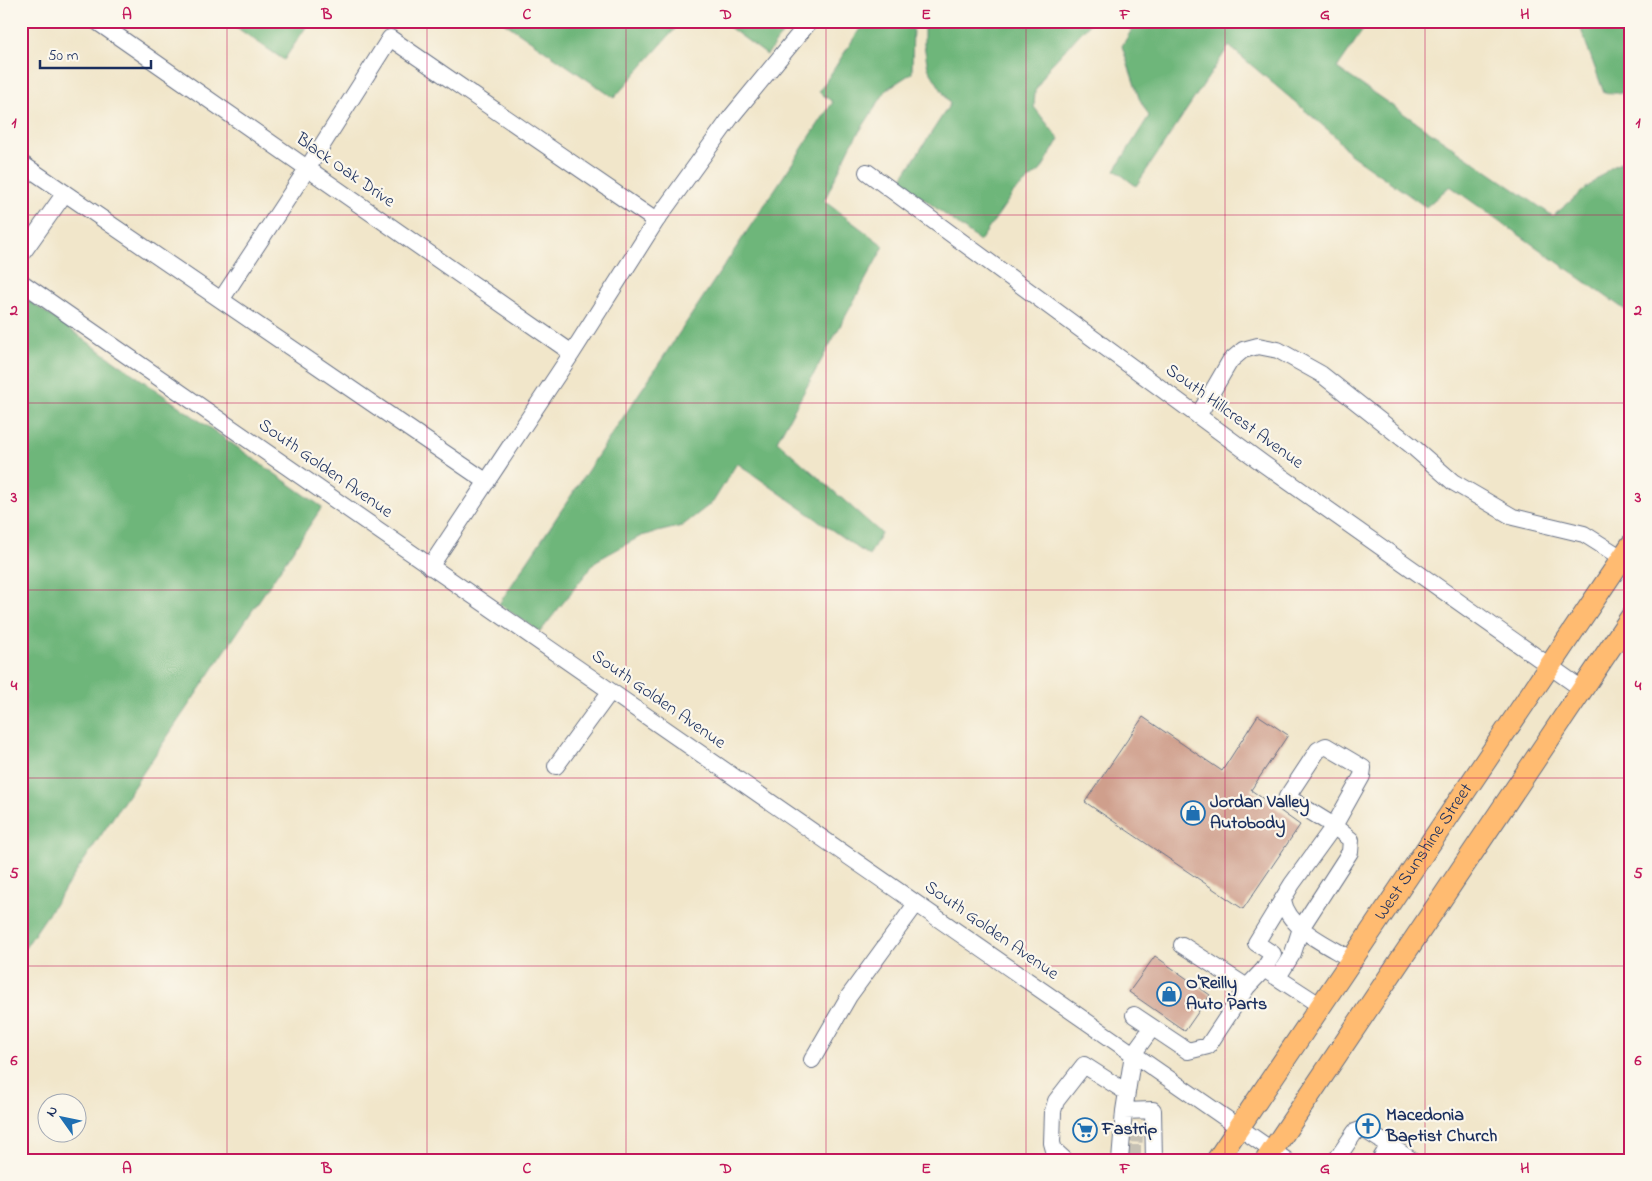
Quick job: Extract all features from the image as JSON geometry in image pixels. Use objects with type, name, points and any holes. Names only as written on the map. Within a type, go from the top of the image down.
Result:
[{"type":"main road","name":"West Sunshine Street","points":[[1217,1160],[1627,551]]},
{"type":"main road","points":[[1275,1157],[1631,617]]},
{"type":"street","name":"Black Oak Drive","points":[[96,21],[572,354]]},
{"type":"street","points":[[430,567],[572,354],[656,221],[730,117],[810,21]]},
{"type":"street","points":[[221,300],[308,169],[390,38],[656,221]]},
{"type":"street","points":[[21,163],[487,482]]},
{"type":"street","name":"South Hillcrest Avenue","points":[[867,172],[1198,416],[1582,689]]},
{"type":"street","points":[[21,255],[65,193]]},
{"type":"street","name":"South Golden Avenue","points":[[21,282],[1239,1127],[1275,1157]]},
{"type":"street","points":[[1198,416],[1230,360],[1243,350],[1258,346],[1278,350],[1321,374],[1412,446],[1452,482],[1513,517],[1584,534],[1627,551]]},
{"type":"street","points":[[556,766],[610,692]]},
{"type":"street","points":[[1134,1015],[1188,1051],[1208,1046],[1247,987],[1271,973],[1293,953],[1301,928],[1350,852],[1351,840],[1334,826],[1287,797],[1318,750],[1326,746],[1363,768],[1362,776],[1334,826],[1292,884],[1256,943],[1273,954],[1271,973]]},
{"type":"street","points":[[1283,900],[1285,909],[1301,928],[1352,960]]},
{"type":"street","points":[[812,1060],[849,996],[916,904]]},
{"type":"street","points":[[1182,945],[1247,987]]},
{"type":"street","points":[[1271,973],[1321,1006]]},
{"type":"street","points":[[1122,1155],[1124,1111],[1132,1054],[1152,1028]]},
{"type":"street","points":[[1065,1160],[1054,1150],[1052,1143],[1053,1111],[1056,1102],[1084,1065],[1126,1092]]},
{"type":"street","points":[[1124,1111],[1153,1110],[1150,1135],[1151,1156]]},
{"type":"street","points":[[1336,1160],[1355,1132],[1363,1129],[1412,1160]]},
{"type":"street","points":[[1380,1160],[1389,1145]]},
{"type":"green space","points":[[227,21],[310,21],[284,60]]},
{"type":"green space","points":[[502,21],[682,21],[614,98]]},
{"type":"green space","points":[[721,21],[791,21],[767,55]]},
{"type":"green space","points":[[865,21],[913,21],[912,73],[887,89],[852,143],[824,201],[884,246],[777,441],[881,533],[869,556],[737,463],[713,502],[682,526],[641,536],[596,561],[540,632],[499,604],[833,102],[819,92]]},
{"type":"green space","points":[[924,21],[1092,21],[1049,67],[1035,91],[1034,107],[1059,139],[1041,170],[1014,192],[980,241],[900,181],[950,104],[928,68],[924,45]]},
{"type":"green space","points":[[1137,21],[1369,21],[1337,68],[1553,216],[1609,169],[1631,157],[1631,314],[1450,186],[1426,207],[1350,154],[1334,135],[1229,46],[1136,186],[1115,170],[1149,116],[1139,98],[1122,46]]},
{"type":"green space","points":[[1578,21],[1631,21],[1631,93],[1604,93]]},
{"type":"green space","points":[[21,295],[322,507],[21,954]]},
{"type":"building","name":"Jordan Valley Autobody","points":[[1258,715],[1288,735],[1251,790],[1300,825],[1243,909],[1085,802],[1143,717],[1222,771]]},
{"type":"building","name":"O'Reilly Auto Parts","points":[[1155,956],[1210,995],[1185,1031],[1129,992]]},
{"type":"tunnel","points":[[1127,1134],[1146,1135]]},
{"type":"tunnel","points":[[1125,1153],[1145,1153]]},
{"type":"place","name":"Jordan Valley Autobody","points":[[1193,813]]},
{"type":"place","name":"O'Reilly Auto Parts","points":[[1169,994]]},
{"type":"place","name":"Macedonia Baptist Church","points":[[1368,1126]]},
{"type":"place","name":"Fastrip","points":[[1085,1130]]}]
